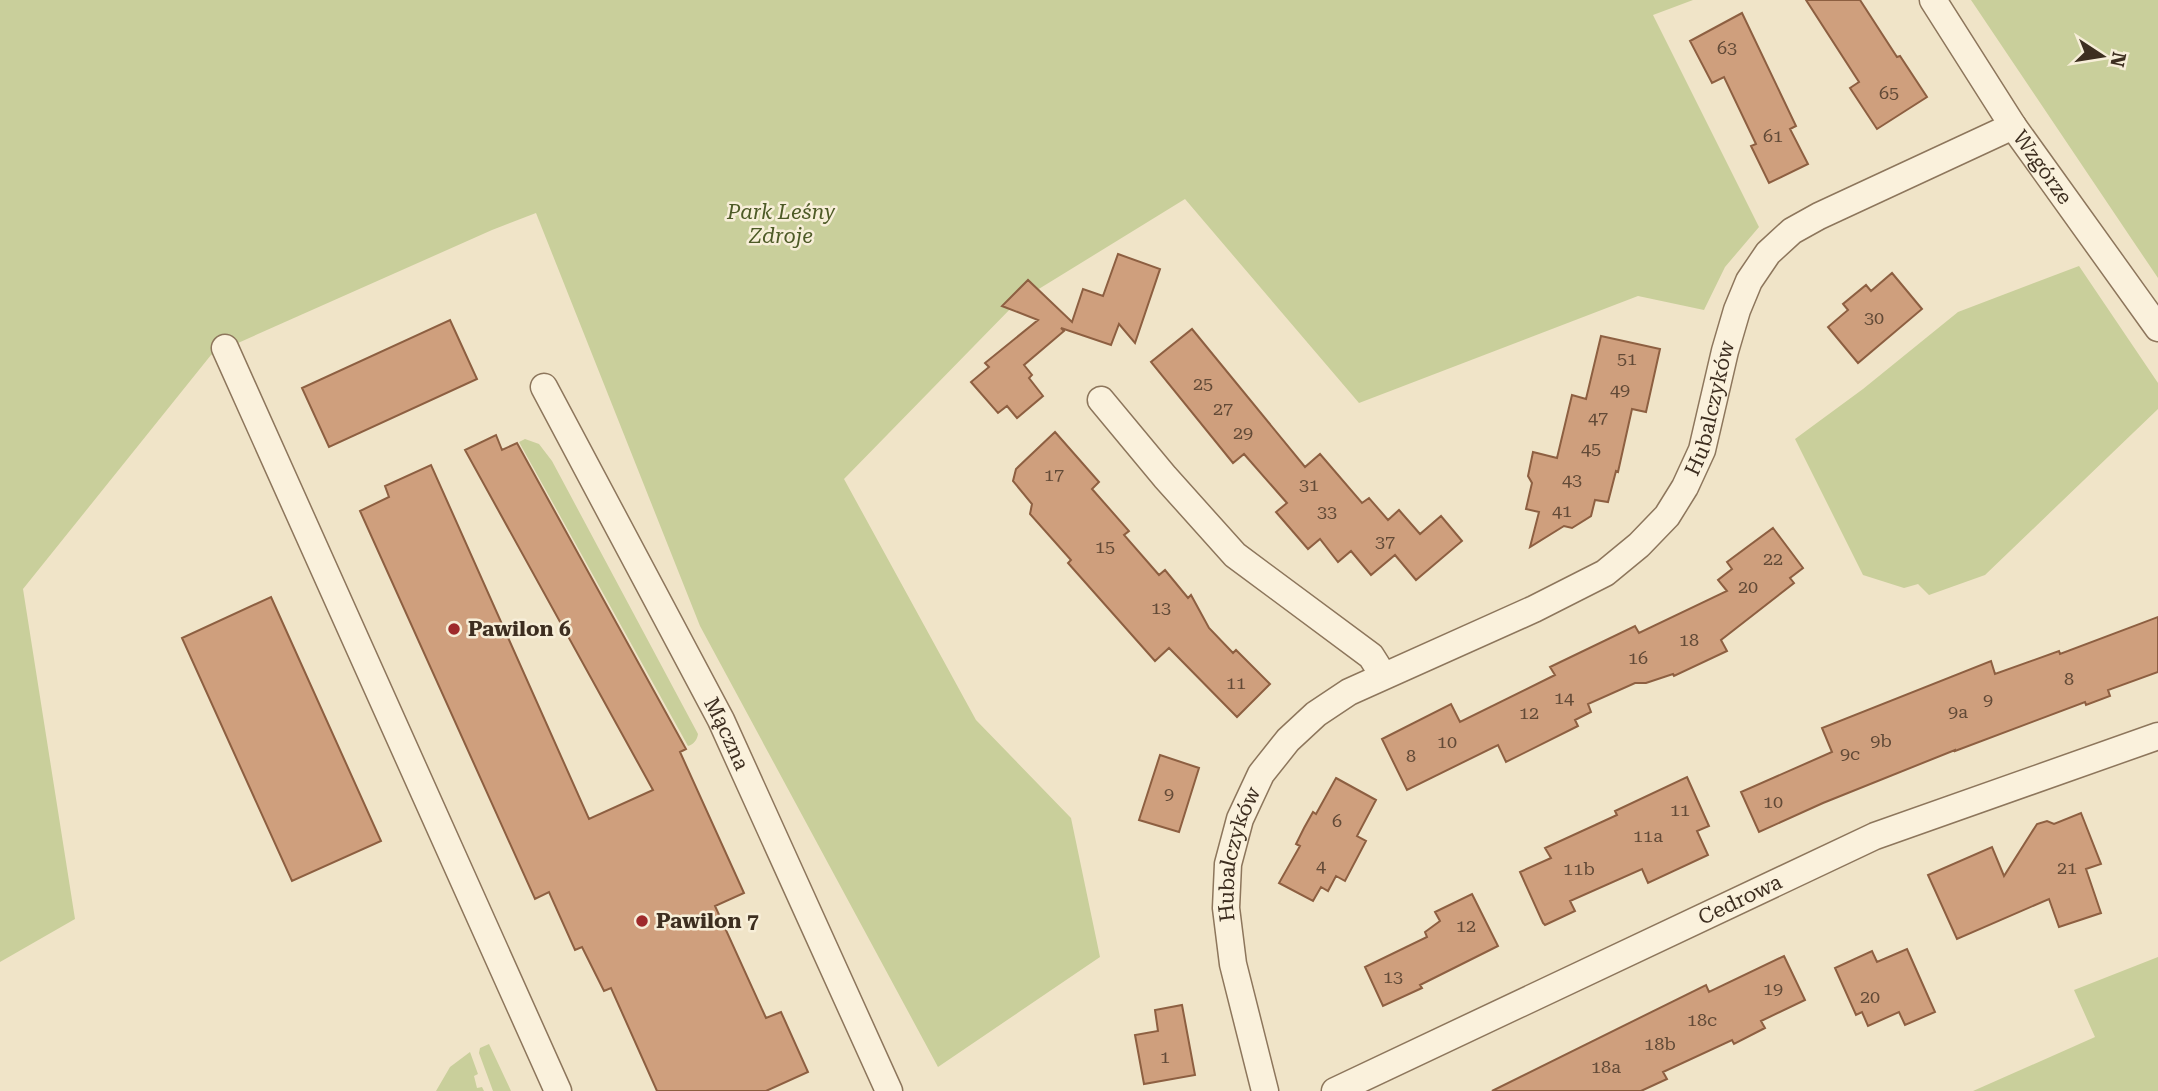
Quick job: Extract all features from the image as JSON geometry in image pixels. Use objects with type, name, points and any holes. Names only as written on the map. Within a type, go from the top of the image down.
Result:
[{"type":"street","name":"Wzgórze","points":[[1933,0],[2013,126],[2158,328]]},
{"type":"street","name":"Hubalczyków","points":[[1265,1091],[1233,964],[1226,908],[1228,864],[1240,819],[1261,774],[1288,740],[1316,714],[1349,692],[1498,626],[1594,579],[1639,545],[1667,516],[1702,450],[1737,310],[1749,281],[1768,253],[1792,231],[1819,216],[2013,126]]},
{"type":"street","points":[[225,348],[558,1091]]},
{"type":"street","name":"Mączna","points":[[544,387],[721,720],[888,1091]]},
{"type":"street","points":[[1101,400],[1181,496],[1235,555],[1371,656],[1383,676]]},
{"type":"street","name":"Cedrowa","points":[[1335,1091],[1875,836],[2158,736]]},
{"type":"green space","name":"Park Leśny Zdroje","points":[[0,0],[1693,0],[1653,15],[1759,227],[1725,267],[1704,310],[1638,296],[1359,403],[1185,199],[1016,303],[844,479],[976,720],[1071,818],[1100,957],[938,1067],[700,626],[536,213],[492,230],[211,355],[23,589],[75,919],[0,962]]},
{"type":"green space","points":[[1971,0],[2158,0],[2158,278],[2133,241]]},
{"type":"green space","points":[[2079,266],[2158,383],[2158,409],[1985,575],[1929,595],[1918,584],[1904,588],[1863,575],[1795,439],[1863,389],[1958,312]]},
{"type":"green space","points":[[525,439],[539,444],[552,461],[698,734],[695,742],[690,745],[688,746],[519,442]]},
{"type":"green space","points":[[2158,957],[2158,1091],[1973,1091],[2095,1037],[2074,990]]},
{"type":"green space","points":[[489,1044],[511,1091],[493,1091],[479,1053],[480,1048]]},
{"type":"green space","points":[[470,1052],[478,1074],[474,1076],[477,1088],[482,1087],[484,1091],[436,1091],[450,1067]]},
{"type":"building","points":[[1806,0],[1860,0],[1927,97],[1877,129],[1850,88],[1859,82]]},
{"type":"building","points":[[1742,13],[1796,126],[1790,129],[1808,164],[1769,183],[1751,146],[1756,144],[1724,77],[1712,83],[1690,41]]},
{"type":"building","points":[[1118,254],[1160,269],[1135,343],[1119,324],[1111,345],[1061,328],[1064,331],[1024,365],[1032,375],[1029,378],[1043,396],[1017,418],[1007,406],[998,413],[971,382],[989,367],[985,363],[1038,320],[1002,306],[1028,280],[1072,322],[1083,289],[1103,296]]},
{"type":"building","points":[[1892,273],[1922,309],[1858,363],[1828,327],[1848,310],[1843,304],[1866,285],[1871,291]]},
{"type":"building","points":[[450,320],[477,379],[329,447],[302,388]]},
{"type":"building","points":[[1192,329],[1305,467],[1320,454],[1362,503],[1369,498],[1388,520],[1399,510],[1420,534],[1441,516],[1462,541],[1416,580],[1395,555],[1371,575],[1351,551],[1338,562],[1320,539],[1308,549],[1276,512],[1287,503],[1244,454],[1233,463],[1151,362]]},
{"type":"building","points":[[1601,336],[1660,349],[1646,412],[1632,409],[1618,472],[1616,471],[1608,502],[1595,500],[1591,516],[1572,528],[1564,526],[1530,547],[1539,512],[1526,509],[1532,483],[1528,476],[1533,452],[1557,458],[1572,395],[1586,399]]},
{"type":"building","points":[[1055,432],[1099,482],[1092,489],[1129,531],[1124,535],[1159,575],[1165,570],[1188,598],[1191,595],[1209,628],[1233,653],[1236,650],[1270,684],[1237,717],[1169,648],[1155,661],[1068,563],[1071,560],[1030,514],[1032,504],[1013,481],[1016,469]]},
{"type":"building","points":[[496,435],[502,450],[517,443],[686,749],[680,752],[744,893],[715,906],[766,1018],[781,1012],[808,1072],[766,1091],[657,1091],[611,988],[604,991],[582,947],[575,950],[549,892],[535,899],[360,511],[389,497],[385,486],[431,465],[589,819],[653,790],[465,450]]},
{"type":"building","points":[[1773,528],[1803,568],[1790,578],[1794,583],[1721,640],[1727,651],[1674,676],[1673,674],[1646,683],[1635,683],[1588,704],[1591,712],[1575,720],[1578,726],[1506,762],[1498,745],[1407,790],[1382,739],[1451,704],[1460,722],[1555,675],[1550,667],[1635,626],[1639,633],[1727,591],[1718,580],[1732,569],[1727,562]]},
{"type":"building","points":[[271,597],[381,841],[292,881],[182,638]]},
{"type":"building","points":[[2158,617],[2158,672],[2108,690],[2110,696],[2086,705],[2085,702],[1955,750],[1759,832],[1741,792],[1832,752],[1822,728],[1991,661],[1995,674],[2059,651],[2060,654]]},
{"type":"building","points":[[1160,755],[1199,768],[1179,832],[1139,820]]},
{"type":"building","points":[[1687,777],[1709,826],[1697,831],[1708,855],[1648,883],[1642,869],[1570,901],[1575,911],[1545,925],[1520,872],[1551,858],[1545,848],[1617,815],[1615,811]]},
{"type":"building","points":[[1336,778],[1376,800],[1357,836],[1366,841],[1345,881],[1336,876],[1328,891],[1321,887],[1313,901],[1279,883],[1300,846],[1296,844],[1304,828],[1313,812],[1316,814]]},
{"type":"building","points":[[2081,813],[2101,864],[2086,869],[2101,913],[2059,927],[2049,899],[1957,939],[1928,875],[1992,847],[2004,876],[2037,824],[2047,821],[2054,824]]},
{"type":"building","points":[[1472,894],[1498,946],[1383,1006],[1365,967],[1427,937],[1425,932],[1440,921],[1435,912]]},
{"type":"building","points":[[1907,949],[1935,1012],[1905,1025],[1899,1012],[1868,1026],[1862,1012],[1856,1015],[1835,968],[1872,951],[1877,962]]},
{"type":"building","points":[[1784,956],[1805,1000],[1761,1021],[1765,1028],[1734,1044],[1732,1040],[1663,1072],[1667,1079],[1641,1091],[1492,1091],[1706,985],[1709,992]]},
{"type":"building","points":[[1182,1005],[1195,1075],[1144,1084],[1135,1035],[1158,1031],[1155,1010]]},
{"type":"place","name":"Pawilon 6","points":[[454,629]]},
{"type":"place","name":"Pawilon 7","points":[[642,921]]}]
